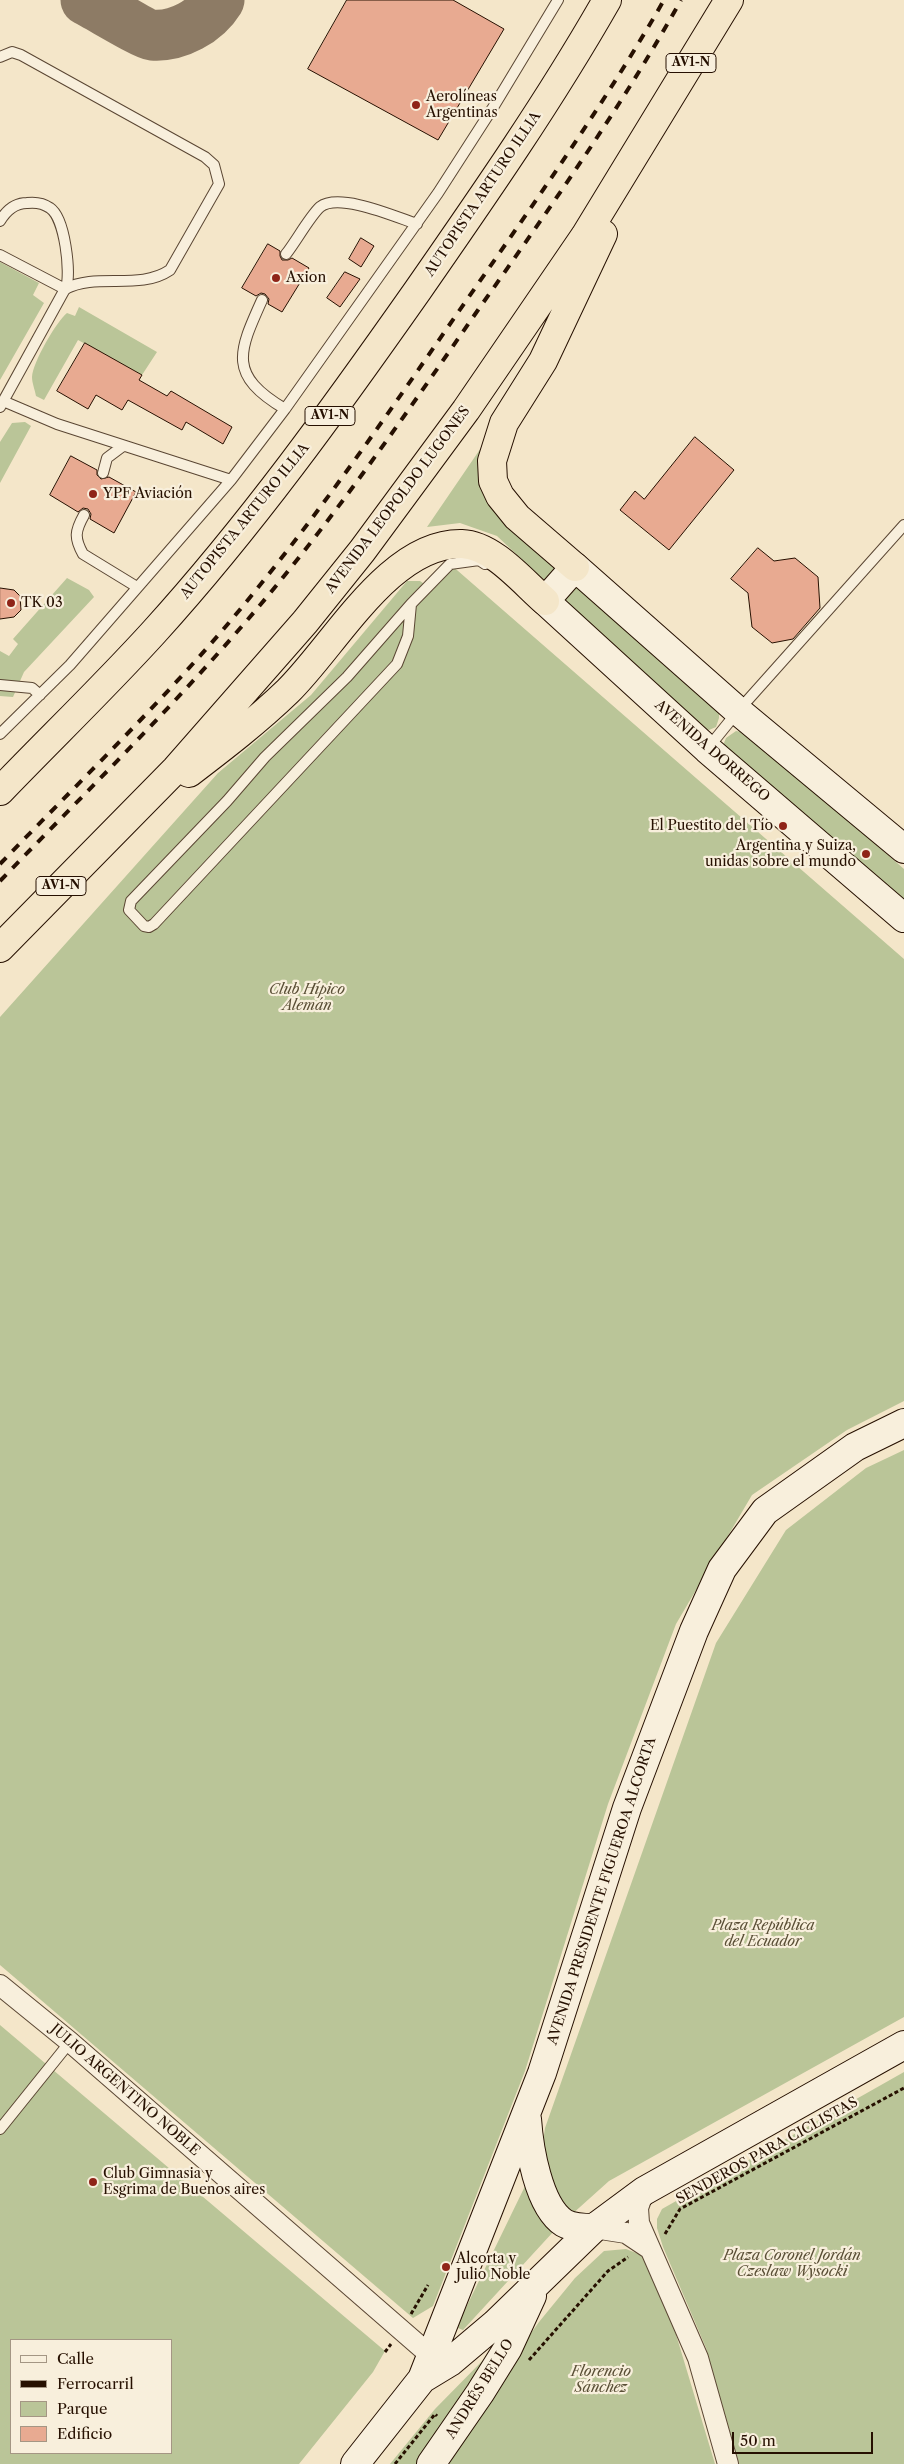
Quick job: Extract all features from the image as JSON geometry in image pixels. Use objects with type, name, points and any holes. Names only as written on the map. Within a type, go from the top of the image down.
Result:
[{"type":"highway","name":"AUTOPISTA ARTURO ILLIA","points":[[0,791],[154,632],[280,481],[329,417],[493,183],[586,38],[608,0]]},
{"type":"highway","name":"AVENIDA LEOPOLDO LUGONES","points":[[0,948],[176,769],[305,622],[362,550],[516,339],[585,236],[654,127],[729,0]]},
{"type":"highway","points":[[575,568],[517,517],[500,496],[493,481],[492,461],[504,423],[543,361],[654,127]]},
{"type":"highway","points":[[122,824],[249,726],[304,674],[379,585],[400,567],[421,554],[440,545],[464,544],[484,549],[545,601]]},
{"type":"main road","points":[[545,601],[575,568],[738,711],[904,849]]},
{"type":"main road","name":"AVENIDA DORREGO","points":[[545,601],[707,749],[904,918]]},
{"type":"main road","name":"AVENIDA PRESIDENTE FIGUEROA ALCORTA","points":[[355,2464],[426,2367],[542,2073],[627,1808],[694,1630],[722,1569],[765,1511],[855,1447],[904,1423]]},
{"type":"main road","name":"AVENIDA PRESIDENTE FIGUEROA ALCORTA","points":[[426,2367],[450,2362],[537,2285],[594,2228],[644,2191],[904,2045]]},
{"type":"main road","points":[[527,2113],[529,2150],[538,2180],[549,2204],[564,2222],[579,2228],[594,2228]]},
{"type":"main road","name":"ANDRÉS BELLO","points":[[431,2464],[480,2393],[508,2348],[537,2285]]},
{"type":"street","name":"JULIO ARGENTINO NOBLE","points":[[0,1985],[70,2042],[426,2367]]},
{"type":"street","points":[[644,2191],[638,2208],[639,2223],[698,2358],[728,2464]]},
{"type":"street","points":[[594,2228],[626,2233],[650,2249]]},
{"type":"lane","points":[[2,731],[70,665],[231,480],[285,409],[417,224],[494,106],[558,0]]},
{"type":"lane","points":[[0,57],[12,52],[21,55],[205,157],[214,165],[219,184],[170,270],[160,277],[142,280],[84,283],[65,289],[0,254]]},
{"type":"lane","points":[[286,254],[320,207],[333,201],[352,203],[417,224]]},
{"type":"lane","points":[[0,221],[11,208],[25,203],[40,203],[51,208],[58,219],[68,264],[69,278],[65,289],[2,404],[56,424],[231,480]]},
{"type":"lane","points":[[262,300],[251,325],[241,356],[242,367],[248,377],[275,403],[285,409]]},
{"type":"lane","points":[[102,473],[107,458],[123,446]]},
{"type":"lane","points":[[84,515],[76,529],[78,545],[83,554],[137,587]]},
{"type":"lane","points":[[411,604],[408,636],[397,664],[154,924],[149,927],[144,926],[129,910],[131,901],[265,757],[347,677],[411,604],[450,564],[479,560],[498,573],[700,754],[707,749],[738,711],[904,525]]},
{"type":"lane","points":[[0,685],[32,688],[40,695]]},
{"type":"lane","points":[[0,2129],[70,2042]]},
{"type":"path","name":"SENDEROS PARA CICLISTAS","points":[[625,2257],[638,2258],[659,2243],[680,2209],[904,2088]]},
{"type":"path","points":[[435,2409],[435,2414]]},
{"type":"green space","points":[[0,262],[39,283],[33,295],[44,303],[0,380]]},
{"type":"green space","points":[[79,307],[157,352],[142,375],[78,340],[44,400],[36,396],[32,382],[36,362],[62,318],[67,313],[75,316]]},
{"type":"green space","points":[[25,422],[31,426],[0,483],[0,442],[12,423]]},
{"type":"green space","points":[[485,442],[481,478],[719,711],[716,727],[709,730],[700,728],[497,536],[460,523],[427,527]]},
{"type":"green space","name":"Club Hípico Alemán","points":[[450,564],[904,959],[904,1401],[847,1430],[752,1495],[676,1624],[608,1804],[525,2071],[433,2306],[413,2318],[0,1965],[0,1017],[218,773],[311,695],[407,581],[420,581],[433,590]]},
{"type":"green space","points":[[67,578],[89,590],[94,597],[24,672],[13,697],[0,696],[0,651],[9,656],[18,644],[13,639]]},
{"type":"green space","points":[[736,731],[748,733],[904,869],[904,907],[722,748],[726,738]]},
{"type":"green space","name":"Plaza República del Ecuador","points":[[904,1450],[904,2017],[609,2181],[570,2216],[547,2183],[543,2142],[545,2128],[716,1643],[786,1530],[866,1468]]},
{"type":"green space","name":"Club Gimnasia y Esgrima de Buenos aires","points":[[0,2025],[385,2351],[373,2372],[299,2464],[0,2464]]},
{"type":"green space","name":"Plaza Coronel Jordán Czeslaw Wysocki","points":[[904,2072],[904,2464],[739,2464],[706,2348],[663,2247],[657,2228],[657,2219],[662,2209]]},
{"type":"green space","points":[[527,2182],[554,2231],[463,2330],[458,2328],[459,2322]]},
{"type":"green space","name":"Florencio Sánchez","points":[[626,2249],[644,2256],[656,2268],[715,2464],[449,2464],[516,2354],[575,2278],[604,2251]]},
{"type":"green space","points":[[490,2353],[421,2464],[390,2464],[435,2409]]},
{"type":"building","name":"Aerolíneas Argentinas","points":[[347,0],[453,0],[504,29],[438,140],[308,69]]},
{"type":"building","points":[[361,238],[374,246],[361,267],[349,259]]},
{"type":"building","name":"Axion","points":[[268,244],[280,251],[282,260],[292,258],[309,268],[282,312],[268,304],[269,299],[265,294],[261,293],[256,296],[242,288]]},
{"type":"building","points":[[345,272],[360,279],[340,307],[327,298]]},
{"type":"building","points":[[85,343],[142,375],[139,380],[167,396],[171,391],[232,427],[223,444],[186,422],[182,430],[128,400],[122,410],[96,395],[88,409],[57,391]]},
{"type":"building","points":[[695,437],[734,470],[669,550],[620,510],[635,491],[644,499]]},
{"type":"building","name":"YPF Aviación","points":[[71,456],[97,470],[97,475],[101,479],[109,477],[136,492],[114,533],[90,519],[91,514],[88,509],[83,508],[78,512],[50,495]]},
{"type":"building","points":[[758,548],[774,561],[795,558],[818,577],[820,608],[793,639],[772,643],[752,627],[748,593],[731,579]]},
{"type":"building","name":"TK 03","points":[[0,588],[14,590],[20,596],[21,610],[14,617],[0,619]]},
{"type":"taxiway","points":[[86,0],[152,35],[172,33],[190,26],[207,15],[219,0]]},
{"type":"railway","points":[[0,864],[200,656],[258,587],[318,510],[539,196],[616,80],[664,0]]},
{"type":"railway","points":[[0,881],[208,665],[301,556],[391,434],[558,196],[634,80],[681,0]]},
{"type":"place","name":"Aerolíneas Argentinas","points":[[416,105]]},
{"type":"place","name":"Axion","points":[[276,278]]},
{"type":"place","name":"YPF Aviación","points":[[93,494]]},
{"type":"place","name":"TK 03","points":[[11,603]]},
{"type":"place","name":"El Puestito del Tío","points":[[783,826]]},
{"type":"place","name":"Argentina y Suiza, unidas sobre el mundo","points":[[866,854]]},
{"type":"place","name":"Club Gimnasia y Esgrima de Buenos aires","points":[[93,2182]]},
{"type":"place","name":"Alcorta y Julio Noble","points":[[446,2267]]}]
